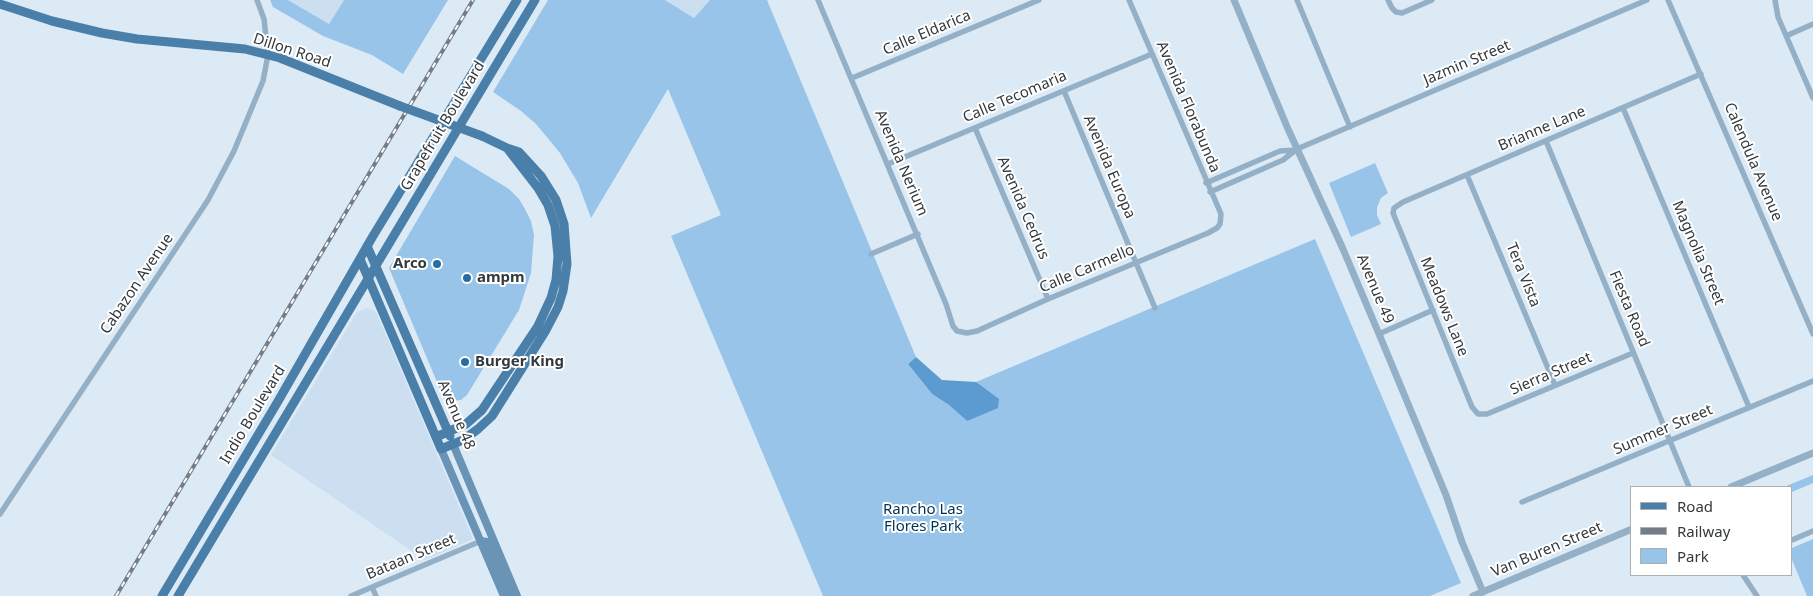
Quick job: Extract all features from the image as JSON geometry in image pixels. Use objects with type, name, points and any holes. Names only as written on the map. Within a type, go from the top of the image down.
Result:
[{"type":"main road","name":"Grapefruit Boulevard","points":[[367,246],[517,0]]},
{"type":"main road","name":"Grapefruit Boulevard","points":[[375,265],[535,0]]},
{"type":"main road","name":"Dillon Road","points":[[0,4],[52,21],[102,34],[245,49],[280,58],[482,136],[520,152],[529,161],[556,200],[564,224],[567,264],[565,282],[558,307],[546,330],[492,416],[478,429],[454,444],[441,449]]},
{"type":"main road","name":"Dillon Road","points":[[436,437],[474,418],[490,399],[546,311],[556,280],[557,240],[548,204],[507,148]]},
{"type":"main road","name":"Indio Boulevard","points":[[162,596],[277,403],[367,246]]},
{"type":"main road","name":"Avenue 48","points":[[367,246],[449,432],[517,596]]},
{"type":"main road","name":"Avenue 48","points":[[360,259],[504,596]]},
{"type":"main road","name":"Indio Boulevard","points":[[178,596],[375,265]]},
{"type":"main road","points":[[481,541],[487,542],[490,546],[511,596]]},
{"type":"street","points":[[257,0],[264,19],[268,55]]},
{"type":"street","name":"Avenida Nerium","points":[[818,0],[818,4],[831,28],[918,234],[953,326],[962,333]]},
{"type":"street","name":"Calle Eldarica","points":[[852,78],[1039,0]]},
{"type":"street","name":"Avenida Florabunda","points":[[1129,0],[1206,183],[1221,214],[1220,224]]},
{"type":"street","name":"Avenue 49","points":[[1234,0],[1297,149],[1343,249],[1446,495],[1482,592]]},
{"type":"street","points":[[1297,0],[1350,127]]},
{"type":"street","points":[[1388,0],[1396,12],[1402,13],[1432,0]]},
{"type":"street","name":"Jazmin Street","points":[[1297,149],[1647,0]]},
{"type":"street","name":"Calendula Avenue","points":[[1668,0],[1813,334]]},
{"type":"street","points":[[1775,0],[1778,17],[1813,98]]},
{"type":"street","points":[[1786,36],[1813,24]]},
{"type":"street","name":"Calle Tecomaria","points":[[888,164],[1152,54]]},
{"type":"street","name":"Cabazon Avenue","points":[[0,514],[208,200],[234,152],[263,81],[268,55]]},
{"type":"street","name":"Brianne Lane","points":[[1394,208],[1403,202],[1701,74]]},
{"type":"street","name":"Avenida Europa","points":[[1064,90],[1155,308]]},
{"type":"street","name":"Magnolia Street","points":[[1623,108],[1749,408]]},
{"type":"street","name":"Avenida Cedrus","points":[[975,128],[1048,299]]},
{"type":"street","name":"Fiesta Road","points":[[1546,141],[1689,486]]},
{"type":"street","points":[[1206,183],[1280,151],[1297,149]]},
{"type":"street","points":[[1210,192],[1284,160],[1297,149]]},
{"type":"street","name":"Tera Vista","points":[[1468,175],[1554,385]]},
{"type":"street","name":"Meadows Lane","points":[[1394,208],[1394,220],[1472,407],[1478,414]]},
{"type":"street","name":"Calle Carmello","points":[[962,333],[971,333],[1135,262],[1208,233],[1220,224]]},
{"type":"street","points":[[871,254],[918,234]]},
{"type":"street","points":[[1378,334],[1433,310]]},
{"type":"street","name":"Sierra Street","points":[[1478,414],[1487,414],[1634,353]]},
{"type":"street","name":"Summer Street","points":[[1522,502],[1813,380]]},
{"type":"street","points":[[1733,486],[1813,453]]},
{"type":"street","name":"Van Buren Street","points":[[1474,596],[1630,530]]},
{"type":"street","points":[[1793,540],[1813,531]]},
{"type":"street","name":"Bataan Street","points":[[351,596],[481,541]]},
{"type":"street","points":[[1744,576],[1757,596]]},
{"type":"street","points":[[372,587],[376,596]]},
{"type":"shaded area","points":[[288,0],[344,0],[329,24]]},
{"type":"shaded area","points":[[665,0],[710,0],[694,18]]},
{"type":"shaded area","points":[[367,308],[376,312],[473,539],[425,560],[271,455],[357,312]]},
{"type":"shaded area","points":[[916,357],[942,380],[976,382],[999,399],[998,408],[967,421],[949,405],[932,394],[908,364]]},
{"type":"green space","points":[[270,0],[288,0],[329,24],[344,0],[448,0],[403,74],[372,55],[323,36],[273,7]]},
{"type":"green space","name":"Rancho Las Flores Park","points":[[548,0],[665,0],[694,18],[710,0],[767,0],[916,357],[908,364],[932,394],[949,405],[967,421],[976,382],[1315,239],[1461,583],[1430,596],[823,596],[671,236],[721,215],[668,89],[591,218],[578,183],[560,153],[536,124],[493,92]]},
{"type":"green space","points":[[455,156],[509,189],[519,199],[531,221],[534,235],[531,273],[519,310],[467,395],[461,400],[445,401],[389,268]]},
{"type":"green space","points":[[1375,163],[1388,193],[1381,198],[1377,207],[1377,215],[1381,224],[1351,237],[1329,183]]},
{"type":"green space","points":[[1813,475],[1813,483],[1793,492],[1793,486],[1786,486]]},
{"type":"green space","points":[[1813,539],[1813,596],[1807,596],[1793,562],[1793,548]]},
{"type":"railway","points":[[116,596],[473,0]]},
{"type":"place","name":"Arco","points":[[437,264]]},
{"type":"place","name":"ampm","points":[[467,278]]},
{"type":"place","name":"Burger King","points":[[465,362]]}]
